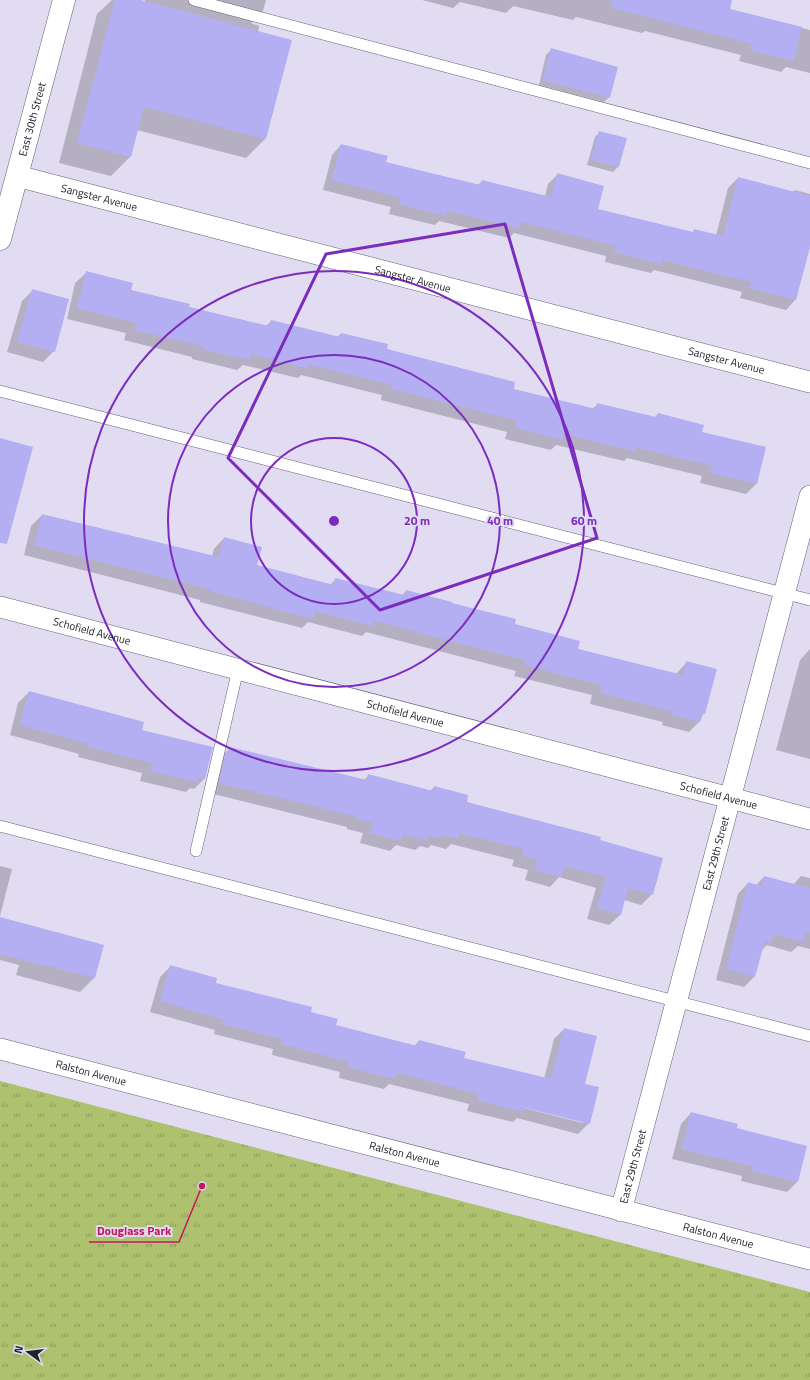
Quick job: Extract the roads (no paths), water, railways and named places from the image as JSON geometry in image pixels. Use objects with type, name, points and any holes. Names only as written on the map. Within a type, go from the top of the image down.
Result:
[{"type":"main road","name":"East 30th Street","points":[[0,239],[64,0]]},
{"type":"street","name":"Sangster Avenue","points":[[17,176],[810,382]]},
{"type":"street","name":"East 29th Street","points":[[621,1211],[810,496]]},
{"type":"street","name":"Schofield Avenue","points":[[0,607],[810,819]]},
{"type":"street","name":"Ralston Avenue","points":[[0,1049],[810,1259]]},
{"type":"lane","points":[[194,0],[810,163]]},
{"type":"lane","points":[[0,391],[810,600]]},
{"type":"lane","points":[[196,851],[238,670]]},
{"type":"lane","points":[[0,826],[810,1036]]},
{"type":"place","name":"Douglass Park","points":[[202,1186]]}]
